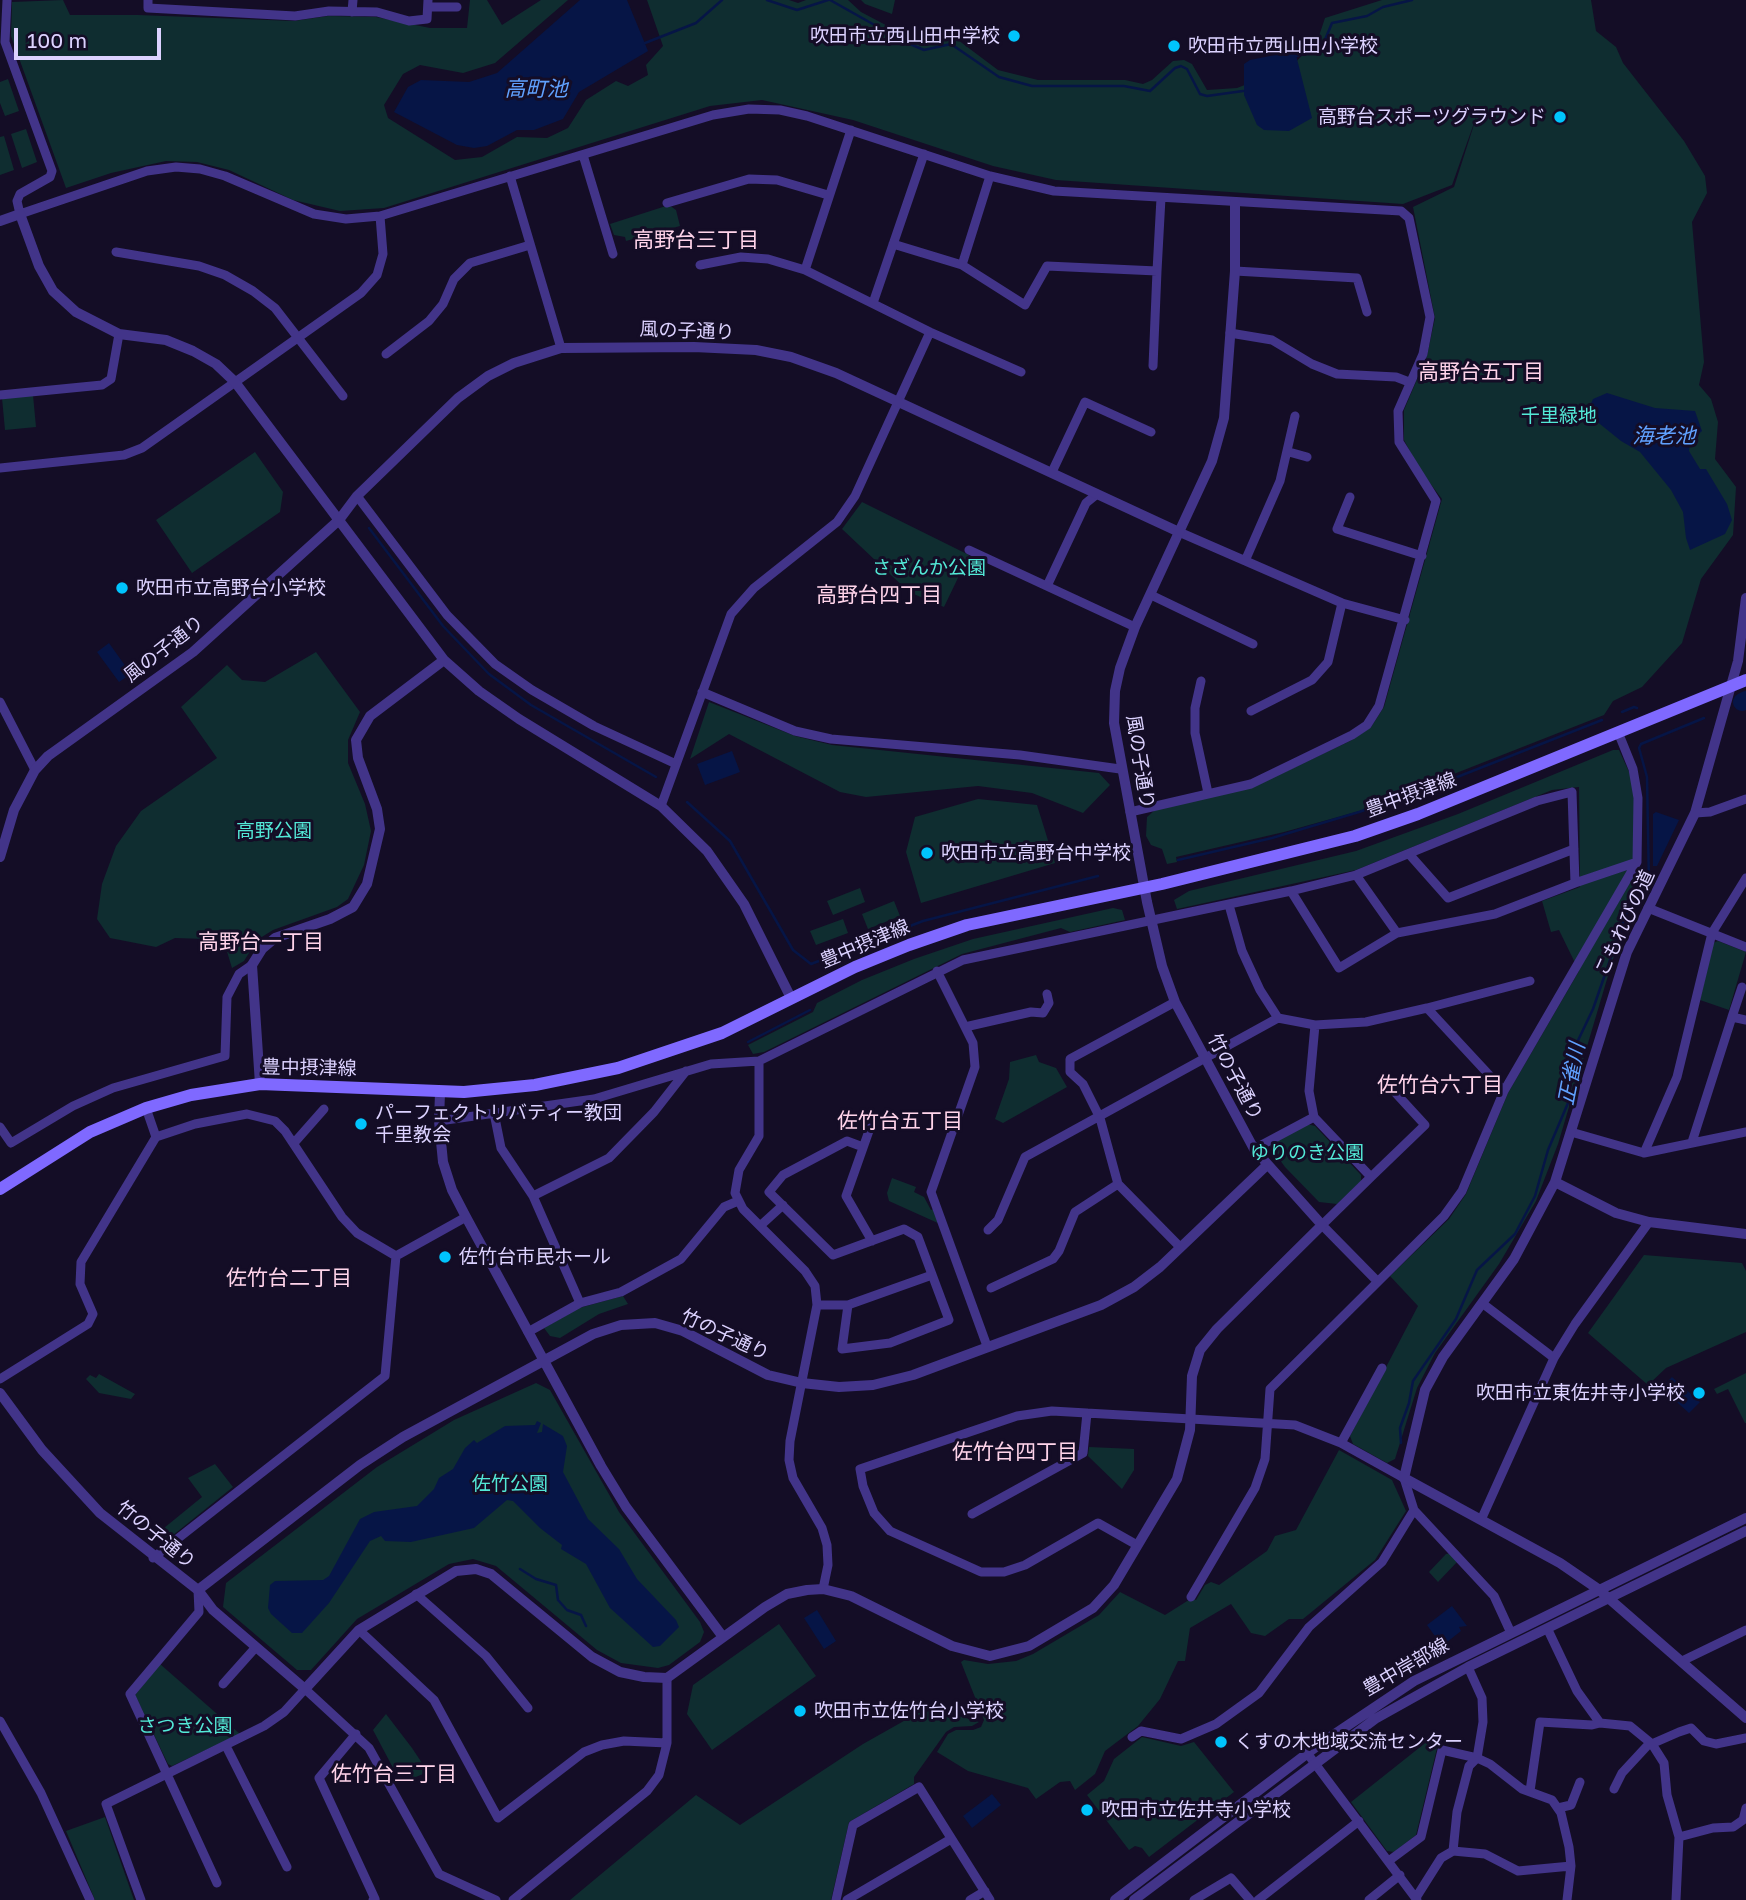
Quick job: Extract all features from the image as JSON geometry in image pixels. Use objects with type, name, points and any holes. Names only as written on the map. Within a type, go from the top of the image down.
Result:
[{"type":"main road","name":"豊中摂津線","points":[[0,1189],[90,1132],[146,1108],[191,1095],[260,1084],[440,1093],[535,1085],[618,1068],[690,1046],[855,967],[967,925],[1144,887],[1355,836],[1418,814],[1746,680]]},
{"type":"street","points":[[7,0],[5,41],[52,171],[50,177],[20,194],[17,201],[39,266],[53,291],[76,312],[119,334],[166,340],[193,351],[216,364],[235,382],[444,660],[479,691],[519,719],[662,806],[707,851],[744,904],[791,998]]},
{"type":"street","points":[[148,0],[148,8],[295,16],[329,11],[377,12],[409,21],[427,19],[428,3],[457,7]]},
{"type":"street","points":[[352,12],[353,0]]},
{"type":"street","points":[[0,221],[147,171],[176,167],[200,169],[225,176],[314,214],[346,219],[380,216],[713,115],[749,109],[780,110],[851,130],[990,176],[1054,191],[1401,211],[1409,218],[1430,317],[1423,354],[1398,411],[1399,442],[1436,501],[1379,706],[1367,724],[1352,735],[1251,784],[1130,812]]},
{"type":"street","points":[[805,270],[851,130]]},
{"type":"street","points":[[873,303],[924,153]]},
{"type":"street","points":[[583,155],[614,254]]},
{"type":"street","points":[[510,176],[561,348]]},
{"type":"street","points":[[962,265],[990,176]]},
{"type":"street","points":[[667,203],[749,179],[777,180],[828,195]]},
{"type":"street","points":[[1153,366],[1161,198]]},
{"type":"street","points":[[1235,202],[1235,271],[1224,418],[1212,461],[1179,532],[1342,603],[1405,620]]},
{"type":"street","points":[[0,468],[124,455],[142,448],[361,293],[377,275],[383,254],[380,216]]},
{"type":"street","points":[[892,244],[962,265],[1025,305],[1047,266],[1157,271]]},
{"type":"street","points":[[386,354],[429,321],[443,304],[454,279],[470,263],[530,245]]},
{"type":"street","points":[[116,253],[199,266],[225,275],[253,290],[275,308],[343,396]]},
{"type":"street","points":[[699,265],[740,257],[768,259],[805,270],[930,332],[1021,372]]},
{"type":"street","points":[[1235,271],[1357,278],[1367,312]]},
{"type":"street","points":[[662,806],[732,614],[754,588],[837,522],[855,496],[930,332]]},
{"type":"street","points":[[1230,333],[1272,340],[1312,364],[1337,374],[1396,377],[1409,382]]},
{"type":"street","points":[[0,395],[102,385],[111,379],[119,334]]},
{"type":"street","name":"風の子通り","points":[[0,857],[14,810],[35,770],[79,732],[193,652],[339,520],[357,496],[458,398],[488,376],[513,363],[561,348],[639,346],[756,350],[792,357],[836,373],[1179,532],[1135,627],[1115,691],[1114,723],[1120,769],[1144,887]]},
{"type":"street","points":[[1052,472],[1085,402],[1151,432]]},
{"type":"street","points":[[1245,561],[1280,481],[1289,452],[1295,416]]},
{"type":"street","points":[[1289,452],[1307,457]]},
{"type":"street","points":[[1047,586],[1086,503],[1097,494]]},
{"type":"street","points":[[357,496],[447,615],[495,664],[532,690],[594,726],[677,764]]},
{"type":"street","points":[[1350,497],[1337,529],[1422,556]]},
{"type":"street","points":[[969,550],[1135,627]]},
{"type":"street","points":[[1151,595],[1253,644]]},
{"type":"street","name":"こもれびの道","points":[[1404,1478],[1425,1390],[1443,1357],[1514,1259],[1555,1182],[1613,990],[1648,908],[1695,813],[1738,661],[1746,598]]},
{"type":"street","points":[[1251,711],[1312,680],[1328,662],[1342,603]]},
{"type":"street","points":[[0,1127],[11,1143],[73,1106],[113,1088],[225,1056],[227,997],[239,975],[252,965],[262,949],[275,938],[330,919],[354,907],[367,884],[380,829],[377,810],[358,758],[356,740],[370,716],[444,660]]},
{"type":"street","points":[[1201,681],[1195,708],[1195,733],[1208,793]]},
{"type":"street","points":[[702,692],[795,730],[831,739],[1020,755],[1120,769]]},
{"type":"street","points":[[0,702],[35,770]]},
{"type":"street","points":[[1191,1597],[1255,1488],[1265,1460],[1270,1389],[1444,1216],[1462,1191],[1504,1091],[1637,862],[1638,798],[1633,769],[1618,732]]},
{"type":"street","points":[[439,1121],[594,1099],[711,1064],[759,1061],[963,960],[1230,905],[1356,875],[1537,801],[1572,792],[1575,883]]},
{"type":"street","points":[[1695,813],[1710,812],[1746,800]]},
{"type":"street","points":[[1409,854],[1448,898],[1574,849]]},
{"type":"street","points":[[1291,891],[1339,968],[1397,933],[1495,914],[1637,862]]},
{"type":"street","points":[[1356,875],[1397,933]]},
{"type":"street","points":[[1644,1153],[1677,1077],[1712,933],[1746,878]]},
{"type":"street","name":"竹の子通り","points":[[0,1393],[42,1450],[83,1496],[153,1558],[198,1590],[371,1458],[457,1406],[593,1334],[621,1325],[655,1323],[683,1331],[768,1374],[802,1383],[839,1387],[873,1385],[913,1376],[1101,1305],[1134,1287],[1266,1166],[1254,1149],[1175,1002],[1144,887]]},
{"type":"street","points":[[1230,905],[1241,951],[1260,990],[1278,1018]]},
{"type":"street","points":[[1648,908],[1746,947]]},
{"type":"street","points":[[252,965],[260,1084]]},
{"type":"street","points":[[937,971],[973,1043],[975,1068],[927,1190],[987,1346]]},
{"type":"street","points":[[988,1230],[998,1220],[1019,1166],[1026,1157],[1278,1018],[1315,1025],[1366,1022],[1530,981]]},
{"type":"street","points":[[1692,1142],[1742,987]]},
{"type":"street","points":[[965,1027],[1031,1012],[1043,1013],[1049,1003],[1047,994]]},
{"type":"street","points":[[1175,1002],[1070,1059],[1070,1072],[1083,1084],[1100,1118],[1118,1184],[1180,1247]]},
{"type":"street","points":[[1427,1008],[1504,1091]]},
{"type":"street","points":[[1732,1017],[1746,1020]]},
{"type":"street","points":[[1315,1025],[1309,1091],[1314,1117],[1371,1177]]},
{"type":"street","points":[[759,1061],[759,1136],[734,1182],[738,1201],[805,1271],[815,1286],[817,1305],[789,1460],[793,1478],[822,1528],[827,1545],[828,1565],[823,1589]]},
{"type":"street","points":[[534,1196],[609,1158],[654,1112],[686,1071]]},
{"type":"street","points":[[141,1900],[106,1804],[226,1746],[284,1712],[359,1630],[456,1571],[476,1569],[491,1574],[592,1657],[620,1672],[667,1678],[788,1594],[823,1589],[851,1597],[952,1646],[990,1656],[1029,1646],[1093,1608],[1114,1585],[1177,1479],[1185,1456],[1192,1376],[1200,1350],[1217,1329],[1425,1125],[1391,1088]]},
{"type":"street","points":[[440,1093],[439,1121],[443,1162],[452,1190],[466,1217],[626,1507],[723,1637]]},
{"type":"street","points":[[146,1108],[156,1137]]},
{"type":"street","points":[[293,1143],[324,1109]]},
{"type":"street","points":[[0,1380],[88,1324],[93,1314],[80,1284],[81,1262],[156,1137],[195,1124],[247,1114],[275,1121],[293,1143],[342,1217],[357,1233],[396,1256]]},
{"type":"street","points":[[494,1114],[501,1148],[534,1196],[580,1303]]},
{"type":"street","points":[[1254,1149],[1314,1117]]},
{"type":"street","points":[[870,1128],[846,1196],[872,1241]]},
{"type":"street","points":[[1571,1132],[1644,1153],[1746,1132]]},
{"type":"street","points":[[848,1305],[842,1349],[890,1343],[949,1320],[918,1237],[904,1229],[833,1255],[769,1192],[783,1175],[847,1141],[863,1147]]},
{"type":"street","points":[[1266,1166],[1377,1281]]},
{"type":"street","points":[[1555,1182],[1616,1213],[1649,1222],[1746,1234]]},
{"type":"street","points":[[991,1288],[1038,1268],[1064,1253],[1074,1212],[1118,1184]]},
{"type":"street","points":[[528,1332],[580,1303],[621,1292],[681,1259],[724,1207],[738,1201]]},
{"type":"street","points":[[760,1226],[783,1205]]},
{"type":"street","points":[[396,1256],[466,1217]]},
{"type":"street","points":[[1481,1520],[1554,1359],[1575,1324],[1649,1222]]},
{"type":"street","points":[[153,1558],[385,1376],[396,1256]]},
{"type":"street","points":[[817,1305],[848,1305],[932,1275]]},
{"type":"street","points":[[1482,1303],[1554,1359]]},
{"type":"street","points":[[1341,1443],[1382,1368]]},
{"type":"street","points":[[1137,1545],[1098,1522],[1025,1565],[1004,1572],[981,1572],[890,1531],[874,1513],[863,1486],[860,1469],[885,1463],[1017,1416],[1052,1410],[1295,1425],[1341,1443],[1560,1563],[1611,1598],[1746,1718]]},
{"type":"street","points":[[972,1514],[1083,1452],[1087,1413]]},
{"type":"street","points":[[1404,1478],[1414,1510],[1494,1596],[1511,1633]]},
{"type":"street","points":[[1132,1737],[1141,1731],[1181,1739],[1216,1724],[1259,1693],[1309,1627],[1382,1562],[1414,1510]]},
{"type":"street","name":"豊中岸部線","points":[[1115,1900],[1307,1753],[1414,1681],[1746,1518]]},
{"type":"street","name":"豊中岸部線","points":[[1134,1900],[1375,1719],[1468,1667],[1746,1531]]},
{"type":"street","points":[[198,1590],[213,1610],[356,1734],[379,1761],[430,1862],[439,1874],[496,1900]]},
{"type":"street","points":[[198,1590],[199,1612],[130,1694],[217,1883]]},
{"type":"street","points":[[416,1594],[486,1656],[528,1708]]},
{"type":"street","points":[[1548,1629],[1577,1691],[1600,1723]]},
{"type":"street","points":[[359,1630],[434,1700],[498,1818],[584,1752],[624,1741],[667,1743]]},
{"type":"street","points":[[1682,1661],[1746,1630]]},
{"type":"street","points":[[223,1684],[256,1647]]},
{"type":"street","points":[[1452,1852],[1462,1791],[1469,1766],[1477,1758],[1483,1721],[1482,1698],[1468,1667]]},
{"type":"street","points":[[513,1900],[647,1791],[659,1775],[667,1743],[667,1678]]},
{"type":"street","points":[[0,1721],[41,1793],[90,1900]]},
{"type":"street","points":[[1530,1791],[1540,1722],[1630,1726],[1651,1744],[1664,1763],[1667,1795],[1679,1836],[1676,1900]]},
{"type":"street","points":[[1614,1789],[1622,1773],[1651,1744],[1691,1728],[1704,1741],[1716,1744],[1746,1738]]},
{"type":"street","points":[[356,1734],[318,1778],[374,1900]]},
{"type":"street","points":[[226,1746],[286,1867]]},
{"type":"street","points":[[1390,1860],[1421,1837],[1442,1750],[1477,1758],[1530,1791],[1552,1800],[1558,1808],[1571,1866],[1567,1900]]},
{"type":"street","points":[[1307,1753],[1417,1898],[1441,1858],[1452,1852],[1485,1854],[1518,1871],[1571,1866]]},
{"type":"street","points":[[1558,1808],[1571,1805],[1580,1782]]},
{"type":"street","points":[[836,1900],[853,1825],[919,1787],[988,1896],[970,1900]]},
{"type":"street","points":[[1679,1836],[1713,1828],[1733,1827],[1743,1820],[1746,1808]]},
{"type":"street","points":[[1258,1900],[1359,1821]]},
{"type":"street","points":[[847,1900],[951,1839]]},
{"type":"street","points":[[1369,1900],[1400,1875]]},
{"type":"street","points":[[1194,1900],[1231,1878],[1250,1900]]},
{"type":"green space","name":"千里緑地","points":[[63,0],[70,15],[294,21],[328,16],[376,17],[430,28],[467,28],[470,0],[487,0],[502,25],[541,0],[568,0],[495,63],[463,73],[420,65],[403,74],[384,105],[388,118],[455,160],[482,157],[517,137],[547,138],[568,128],[586,100],[616,81],[628,86],[648,75],[646,65],[663,46],[647,0],[789,0],[798,3],[806,0],[848,0],[861,12],[899,32],[932,43],[944,36],[954,37],[998,70],[1038,80],[1125,80],[1143,84],[1152,80],[1173,61],[1184,60],[1192,64],[1207,90],[1237,88],[1291,67],[1318,39],[1325,18],[1382,0],[1591,0],[1596,31],[1616,47],[1623,63],[1684,141],[1705,176],[1707,193],[1692,222],[1704,362],[1699,385],[1711,399],[1718,422],[1715,459],[1736,487],[1733,535],[1701,579],[1682,643],[1642,687],[1613,701],[1604,715],[1413,790],[1414,796],[1284,832],[1176,857],[1177,862],[1167,864],[1162,849],[1151,845],[1146,836],[1147,817],[1155,810],[1255,786],[1350,741],[1371,727],[1384,707],[1442,499],[1420,470],[1404,440],[1404,410],[1427,356],[1435,318],[1413,207],[1454,187],[1479,109],[1452,185],[1403,204],[1056,180],[993,166],[853,120],[762,100],[710,106],[384,208],[340,211],[293,200],[229,170],[197,162],[166,161],[111,173],[66,188],[11,36],[12,2]]},
{"type":"green space","points":[[861,0],[895,0],[892,14],[865,4]]},
{"type":"green space","points":[[8,79],[19,111],[5,116],[0,103],[0,82]]},
{"type":"green space","points":[[26,129],[37,162],[22,168],[11,134]]},
{"type":"green space","points":[[4,136],[14,170],[0,175],[0,137]]},
{"type":"green space","points":[[669,205],[676,210],[680,226],[626,241],[625,237],[614,235],[610,224]]},
{"type":"green space","points":[[33,395],[36,427],[5,430],[2,398]]},
{"type":"green space","points":[[255,452],[283,492],[280,512],[192,573],[156,520]]},
{"type":"green space","name":"さざんか公園","points":[[862,502],[969,555],[944,607],[909,592],[842,529]]},
{"type":"green space","name":"高野公園","points":[[316,652],[360,712],[348,740],[348,763],[365,804],[371,831],[364,865],[348,899],[337,907],[273,930],[257,940],[244,961],[232,968],[225,945],[205,939],[175,938],[156,947],[110,938],[97,919],[102,884],[116,846],[141,811],[217,758],[181,707],[227,665],[242,680],[265,682]]},
{"type":"green space","points":[[709,702],[795,736],[832,745],[1099,773],[1110,785],[1083,813],[1032,793],[978,786],[866,797],[840,792],[729,734],[690,759]]},
{"type":"green space","points":[[1613,750],[1619,750],[1630,774],[1634,795],[1635,885],[1558,1144],[1536,1201],[1499,1264],[1435,1353],[1417,1388],[1395,1459],[1387,1463],[1353,1444],[1350,1436],[1418,1306],[1390,1276],[1449,1219],[1466,1194],[1508,1093],[1579,971],[1559,930],[1551,932],[1542,901],[1580,887],[1579,787],[1552,790],[1356,870],[1177,909],[1174,900],[1189,891],[1356,851],[1458,814]]},
{"type":"green space","points":[[978,799],[1037,805],[1055,863],[921,903],[906,852],[915,817]]},
{"type":"green space","points":[[860,888],[865,902],[833,915],[827,901]]},
{"type":"green space","points":[[894,901],[900,916],[868,929],[862,914]]},
{"type":"green space","points":[[1113,908],[1122,910],[1125,920],[1070,932],[1061,928],[962,954],[764,1052],[753,1054],[748,1045],[813,1012],[817,1003],[862,980],[914,959],[973,939]]},
{"type":"green space","points":[[843,919],[848,933],[816,945],[810,931]]},
{"type":"green space","points":[[1718,941],[1746,952],[1729,1010],[1700,1000],[1713,943]]},
{"type":"green space","points":[[1036,1055],[1039,1062],[1056,1068],[1067,1087],[1003,1123],[995,1119],[1009,1079],[1010,1062]]},
{"type":"green space","name":"ゆりのき公園","points":[[1307,1124],[1315,1126],[1361,1175],[1361,1181],[1337,1204],[1319,1202],[1285,1167],[1269,1145]]},
{"type":"green space","points":[[892,1178],[916,1187],[914,1192],[924,1197],[931,1210],[934,1209],[940,1224],[889,1201],[887,1193]]},
{"type":"green space","points":[[1644,1255],[1742,1263],[1746,1271],[1746,1332],[1666,1368],[1648,1385],[1588,1333]]},
{"type":"green space","points":[[623,1296],[628,1304],[599,1314],[560,1338],[550,1336],[544,1328],[579,1308]]},
{"type":"green space","points":[[1746,1373],[1745,1423],[1728,1389],[1717,1394],[1714,1389]]},
{"type":"green space","points":[[99,1374],[135,1394],[131,1399],[99,1393],[86,1379],[90,1375],[96,1378]]},
{"type":"green space","name":"佐竹公園","points":[[536,1383],[550,1390],[619,1512],[700,1622],[704,1632],[700,1642],[669,1665],[658,1668],[621,1663],[597,1650],[496,1566],[473,1559],[449,1564],[357,1619],[311,1670],[297,1670],[223,1607],[226,1583],[377,1467],[454,1420]]},
{"type":"green space","points":[[1089,1447],[1134,1449],[1134,1470],[1122,1489],[1088,1456]]},
{"type":"green space","points":[[1339,1450],[1392,1480],[1406,1511],[1375,1560],[1303,1619],[1289,1619],[1265,1636],[1251,1633],[1231,1604],[1190,1628],[1185,1661],[1178,1661],[1160,1699],[1138,1726],[1105,1751],[1095,1774],[1075,1790],[1070,1781],[1060,1782],[1036,1799],[1028,1788],[968,1771],[937,1752],[948,1734],[956,1730],[981,1727],[984,1720],[961,1662],[964,1660],[988,1664],[1016,1661],[1033,1654],[1099,1615],[1120,1592],[1165,1615],[1192,1598],[1196,1600],[1205,1585],[1211,1582],[1219,1585],[1267,1551],[1275,1536],[1296,1530]]},
{"type":"green space","points":[[215,1464],[233,1487],[167,1540],[153,1537],[202,1497],[188,1478]]},
{"type":"green space","points":[[1452,1553],[1457,1562],[1438,1582],[1429,1572],[1446,1554]]},
{"type":"green space","points":[[779,1624],[816,1676],[712,1750],[687,1714],[693,1685]]},
{"type":"green space","name":"さつき公園","points":[[160,1664],[240,1734],[172,1766],[168,1764],[135,1695]]},
{"type":"green space","points":[[939,1710],[979,1722],[972,1726],[954,1727],[946,1732],[914,1777],[914,1784],[849,1822],[831,1900],[570,1900],[696,1795],[740,1825],[863,1744],[918,1713]]},
{"type":"green space","points":[[386,1714],[428,1772],[401,1783],[373,1730]]},
{"type":"green space","points":[[1142,1737],[1181,1746],[1194,1742],[1234,1792],[1149,1857],[1142,1848],[1135,1846],[1129,1850],[1087,1795],[1104,1781],[1114,1759]]},
{"type":"green space","points":[[1429,1740],[1438,1744],[1416,1835],[1394,1852],[1387,1851],[1351,1802]]},
{"type":"green space","points":[[105,1817],[134,1900],[95,1900],[66,1831]]},
{"type":"water","name":"高町池","points":[[580,0],[627,0],[648,51],[579,92],[563,119],[534,130],[517,130],[487,146],[474,148],[457,145],[394,112],[408,87],[421,80],[469,82],[497,73]]},
{"type":"water","points":[[1295,51],[1312,118],[1289,131],[1264,130],[1257,125],[1244,95],[1244,64],[1250,60]]},
{"type":"water","name":"海老池","points":[[1607,393],[1655,408],[1695,411],[1702,431],[1690,442],[1689,451],[1700,469],[1706,469],[1727,504],[1732,520],[1725,534],[1690,550],[1683,512],[1671,490],[1640,452],[1621,441],[1590,416],[1589,408],[1593,399]]},
{"type":"water","points":[[109,643],[131,674],[119,682],[97,652]]},
{"type":"water","points":[[732,751],[740,772],[705,785],[697,764]]},
{"type":"water","points":[[1656,812],[1679,820],[1657,866],[1653,866],[1653,814]]},
{"type":"water","points":[[1672,1377],[1700,1402],[1689,1413],[1661,1388]]},
{"type":"water","points":[[537,1421],[541,1423],[537,1433],[542,1432],[543,1424],[563,1436],[567,1446],[563,1472],[588,1519],[619,1549],[637,1579],[676,1620],[679,1627],[660,1646],[653,1647],[610,1608],[586,1564],[561,1549],[562,1545],[513,1501],[507,1500],[474,1528],[411,1542],[385,1541],[381,1536],[370,1541],[329,1603],[302,1633],[292,1633],[271,1614],[268,1608],[270,1585],[275,1581],[323,1580],[329,1576],[360,1519],[374,1512],[417,1506],[434,1489],[439,1478],[453,1469],[465,1448],[474,1440],[477,1443],[505,1426],[535,1425]]},
{"type":"water","points":[[1452,1606],[1467,1626],[1459,1627],[1461,1631],[1442,1646],[1427,1625]]},
{"type":"water","points":[[817,1610],[836,1641],[824,1649],[804,1618]]},
{"type":"water","points":[[992,1794],[1001,1805],[972,1828],[963,1816]]},
{"type":"waterway","points":[[645,43],[696,23],[722,0]]},
{"type":"waterway","points":[[767,0],[797,10],[828,0]]},
{"type":"waterway","points":[[830,0],[924,50],[951,44],[999,77],[1032,86],[1124,86],[1150,91],[1175,68],[1181,66],[1187,69],[1200,94],[1207,96],[1243,91]]},
{"type":"waterway","points":[[1296,56],[1322,47],[1332,23],[1367,16],[1383,7],[1412,0]]},
{"type":"waterway","points":[[369,528],[443,626],[489,674],[531,705],[656,777]]},
{"type":"waterway","name":"正雀川","points":[[1742,702],[1746,700]]},
{"type":"waterway","points":[[1622,712],[1637,708]]},
{"type":"waterway","name":"正雀川","points":[[1401,1443],[1400,1428],[1413,1381],[1456,1319],[1477,1270],[1515,1234],[1535,1196],[1548,1150],[1568,1103],[1573,1051],[1593,1009],[1626,914],[1649,884],[1647,777],[1639,748],[1641,744],[1704,718]]},
{"type":"waterway","points":[[1178,860],[1272,838],[1359,812],[1442,783],[1602,720]]},
{"type":"waterway","points":[[687,802],[730,841],[793,950],[811,964],[923,921],[1098,876]]},
{"type":"waterway","points":[[748,1042],[810,1010]]},
{"type":"waterway","points":[[520,1569],[536,1579],[556,1585],[558,1600],[567,1610],[581,1615],[586,1626]]},
{"type":"place","name":"吹田市立西山田中学校","points":[[1014,36]]},
{"type":"place","name":"吹田市立西山田小学校","points":[[1174,46]]},
{"type":"place","name":"高野台スポーツグラウンド","points":[[1560,117]]},
{"type":"place","name":"吹田市立高野台小学校","points":[[122,588]]},
{"type":"place","name":"吹田市立高野台中学校","points":[[927,853]]},
{"type":"place","name":"パーフェクトリバティー教団 千里教会","points":[[361,1124]]},
{"type":"place","name":"佐竹台市民ホール","points":[[445,1257]]},
{"type":"place","name":"吹田市立東佐井寺小学校","points":[[1699,1393]]},
{"type":"place","name":"吹田市立佐竹台小学校","points":[[800,1711]]},
{"type":"place","name":"くすの木地域交流センター","points":[[1221,1742]]},
{"type":"place","name":"吹田市立佐井寺小学校","points":[[1087,1810]]},
{"type":"district","name":"高野台三丁目","points":[[696,240]]},
{"type":"district","name":"高野台五丁目","points":[[1481,372]]},
{"type":"district","name":"高野台四丁目","points":[[879,595]]},
{"type":"district","name":"高野台一丁目","points":[[261,942]]},
{"type":"district","name":"佐竹台六丁目","points":[[1440,1085]]},
{"type":"district","name":"佐竹台五丁目","points":[[900,1121]]},
{"type":"district","name":"佐竹台二丁目","points":[[289,1278]]},
{"type":"district","name":"佐竹台四丁目","points":[[1015,1452]]},
{"type":"district","name":"佐竹台三丁目","points":[[394,1774]]}]
